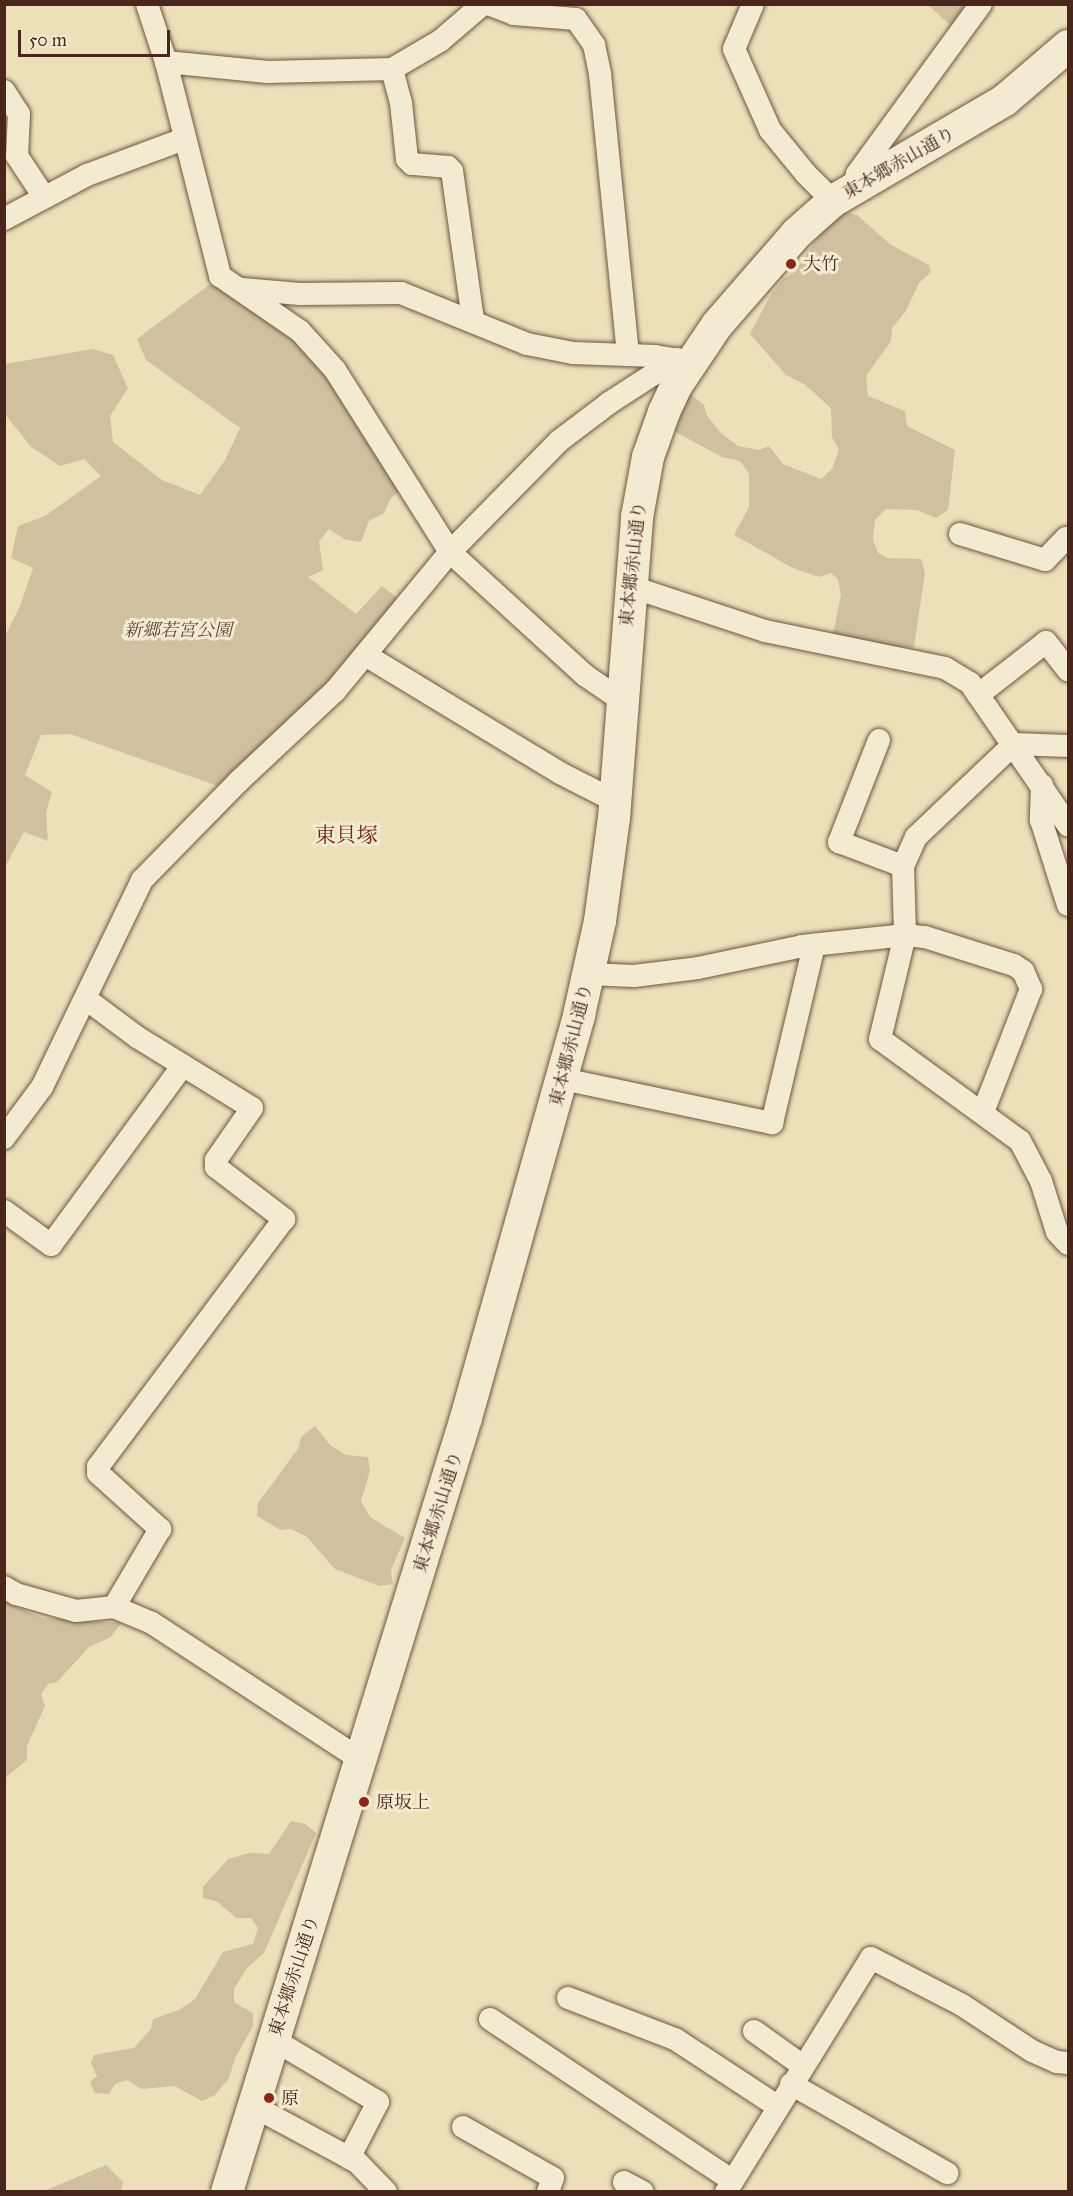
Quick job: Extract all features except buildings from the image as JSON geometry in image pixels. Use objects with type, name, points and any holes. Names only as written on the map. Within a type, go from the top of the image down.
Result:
[{"type":"street","points":[[147,4],[166,62],[220,276],[300,331],[335,370],[450,552],[586,676],[621,700]]},
{"type":"street","points":[[166,62],[268,72],[392,69],[440,41],[486,4],[514,14],[576,19],[594,45],[600,74],[628,354]]},
{"type":"street","points":[[753,4],[734,49],[770,130],[806,174],[843,195],[981,4]]},
{"type":"street","name":"東本郷赤山通り","points":[[227,2192],[363,1761],[563,1079],[589,974],[615,801],[629,586],[648,457],[664,412],[684,362],[797,233],[843,195],[1005,100],[1068,46]]},
{"type":"street","points":[[392,69],[401,103],[406,159],[412,164],[448,167],[452,171],[473,320]]},
{"type":"street","points":[[4,91],[19,114],[17,156],[44,197]]},
{"type":"street","points":[[4,219],[126,158],[184,139]]},
{"type":"street","points":[[239,289],[300,294],[401,293],[473,320],[527,344],[573,353],[628,354],[684,362]]},
{"type":"street","points":[[4,1138],[42,1087],[142,880],[367,656],[450,552],[559,441],[609,403],[684,362]]},
{"type":"street","points":[[960,534],[1046,560],[1066,538],[1068,542]]},
{"type":"street","points":[[629,586],[765,631],[945,668],[970,683],[1068,825]]},
{"type":"street","points":[[978,695],[1046,642],[1068,670]]},
{"type":"street","points":[[367,656],[561,773],[615,801]]},
{"type":"street","points":[[879,740],[839,842],[903,866]]},
{"type":"street","points":[[1068,746],[1014,744],[916,837],[903,866],[905,935],[880,1039],[1020,1141],[1041,1181],[1057,1232],[1068,1245]]},
{"type":"street","points":[[1042,785],[1041,820],[1068,905]]},
{"type":"street","points":[[589,974],[634,976],[687,969],[814,945],[905,935],[925,937],[1014,965],[1023,971],[1031,989],[983,1112]]},
{"type":"street","points":[[563,1079],[772,1123],[814,945]]},
{"type":"street","points":[[86,999],[183,1065],[252,1108],[216,1160],[216,1167],[284,1219],[98,1467],[98,1473],[160,1529],[114,1607]]},
{"type":"street","points":[[4,1211],[51,1245],[183,1065]]},
{"type":"street","points":[[4,1587],[16,1594],[76,1611],[114,1607],[152,1623],[221,1665],[363,1761]]},
{"type":"street","points":[[490,2019],[729,2186],[871,1958],[962,2005],[1032,2051],[1057,2062],[1068,2063]]},
{"type":"street","points":[[568,1998],[675,2039],[777,2106]]},
{"type":"street","points":[[754,2031],[797,2075],[947,2173]]},
{"type":"street","points":[[274,2040],[378,2102],[349,2158]]},
{"type":"street","points":[[253,2106],[349,2158],[386,2192]]},
{"type":"street","points":[[463,2127],[553,2178],[548,2192]]},
{"type":"green space","points":[[928,5],[972,5],[957,31]]},
{"type":"green space","points":[[843,211],[857,215],[891,245],[929,265],[931,272],[919,283],[906,311],[892,328],[891,341],[866,376],[868,396],[905,411],[907,426],[955,450],[948,510],[936,518],[917,510],[886,509],[875,520],[873,539],[878,553],[887,558],[921,559],[925,573],[914,647],[895,648],[833,634],[841,595],[838,579],[831,573],[819,577],[793,568],[734,535],[749,507],[749,474],[740,461],[722,457],[672,430],[689,393],[704,405],[707,416],[721,433],[738,446],[759,450],[769,446],[783,464],[821,479],[832,469],[839,450],[832,437],[831,408],[804,384],[786,375],[750,334],[770,296],[784,278],[795,272],[823,229]]},
{"type":"green space","name":"新郷若宮公園","points":[[222,280],[297,334],[404,487],[391,498],[384,513],[369,521],[361,542],[346,540],[329,529],[319,541],[323,570],[308,577],[356,614],[382,586],[401,601],[343,670],[218,786],[70,734],[41,735],[25,775],[52,792],[46,813],[48,841],[24,832],[5,867],[5,636],[20,606],[33,568],[11,558],[18,526],[45,516],[101,476],[84,459],[60,466],[31,447],[5,414],[5,364],[92,349],[113,355],[128,388],[110,416],[113,442],[162,480],[200,495],[225,460],[240,428],[146,360],[137,339],[209,285]]},
{"type":"green space","points":[[315,1426],[330,1445],[346,1455],[368,1457],[370,1471],[361,1501],[370,1517],[405,1538],[391,1570],[393,1584],[379,1586],[335,1569],[307,1537],[291,1529],[280,1530],[257,1516],[258,1503],[298,1449],[301,1437]]},
{"type":"green space","points":[[5,1602],[43,1618],[121,1623],[111,1637],[89,1647],[57,1682],[48,1684],[41,1694],[45,1706],[27,1746],[27,1760],[5,1778]]},
{"type":"green space","points":[[291,1821],[305,1824],[316,1833],[264,1953],[247,1968],[234,1989],[234,2002],[253,2013],[253,2026],[235,2058],[229,2078],[215,2095],[202,2101],[175,2086],[142,2089],[127,2080],[115,2084],[109,2094],[95,2093],[90,2082],[97,2076],[91,2063],[94,2055],[134,2048],[151,2029],[153,2019],[179,2010],[195,1999],[223,1952],[253,1944],[258,1928],[251,1918],[236,1918],[218,1902],[203,1898],[203,1887],[228,1859],[249,1853],[269,1854]]},
{"type":"green space","points":[[106,2165],[123,2182],[121,2191],[44,2191]]},
{"type":"place","name":"大竹","points":[[791,264]]},
{"type":"place","name":"原坂上","points":[[364,1802]]},
{"type":"place","name":"原","points":[[269,2098]]},
{"type":"district","name":"東貝塚","points":[[346,835]]}]
